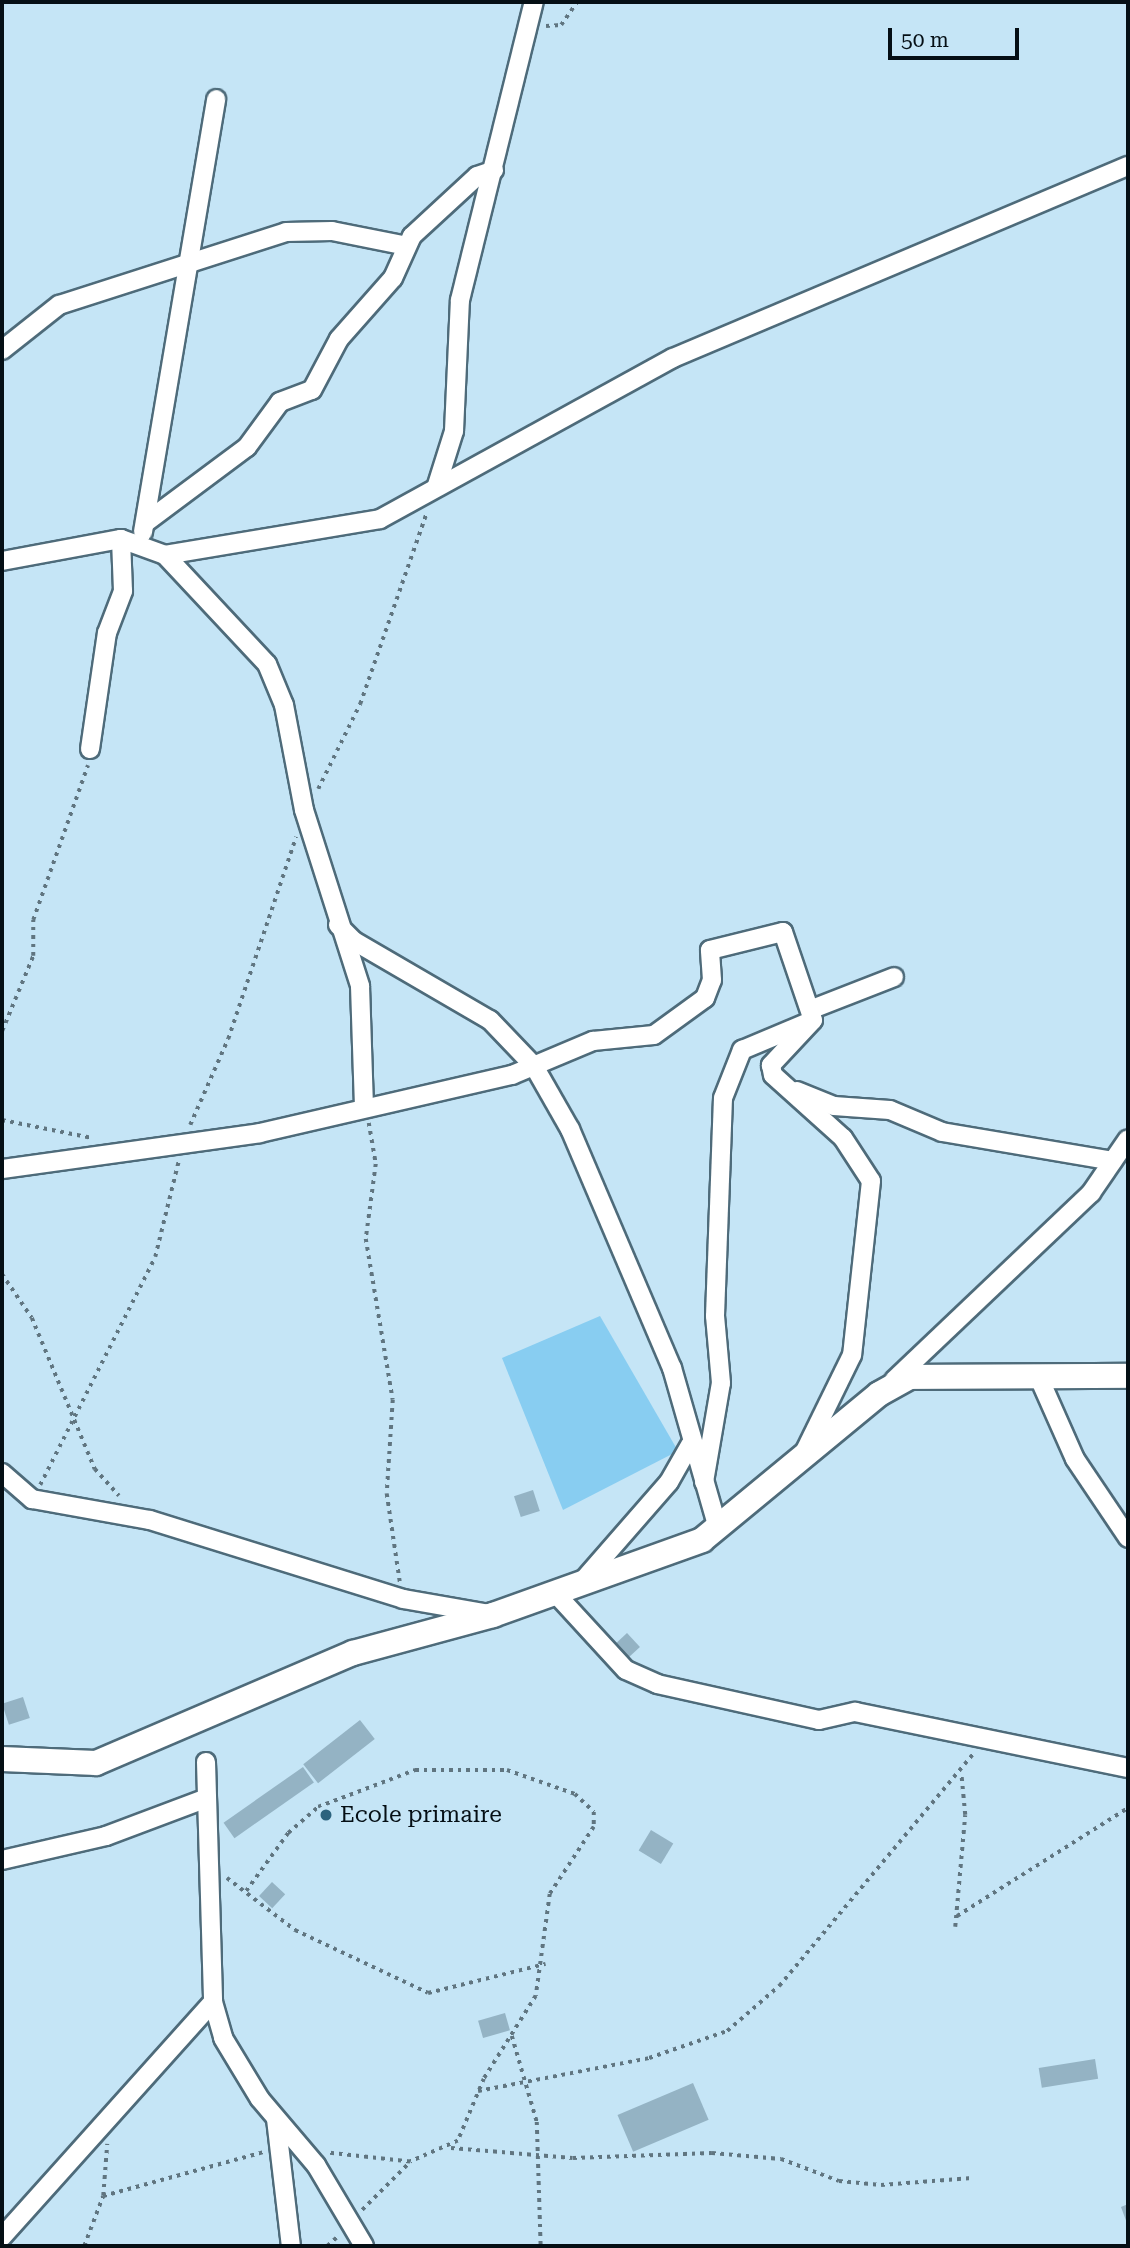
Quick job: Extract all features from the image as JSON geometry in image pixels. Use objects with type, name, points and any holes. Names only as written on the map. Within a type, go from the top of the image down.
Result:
[{"type":"street","points":[[437,485],[454,431],[460,300],[534,2]]},
{"type":"street","points":[[142,543],[186,265],[216,99]]},
{"type":"street","points":[[165,555],[352,528],[380,519],[437,485],[673,358],[1128,166]]},
{"type":"street","points":[[145,523],[247,447],[280,402],[312,390],[339,339],[393,278],[407,246],[463,188],[494,170]]},
{"type":"street","points":[[2,350],[59,305],[299,230],[407,246]]},
{"type":"street","points":[[90,749],[107,633],[123,591],[121,539]]},
{"type":"street","points":[[2,561],[121,539],[142,543],[165,555],[267,664],[284,705],[304,810],[338,925],[360,986],[364,1107]]},
{"type":"street","points":[[338,925],[354,941],[490,1020],[534,1066],[570,1129],[672,1368],[690,1445],[718,1528]]},
{"type":"street","points":[[2,1169],[260,1133],[534,1066],[570,1047],[669,1028],[710,989],[710,950],[778,933],[790,942],[812,1015]]},
{"type":"street","points":[[704,1486],[721,1383],[715,1316],[723,1098],[742,1051],[894,977]]},
{"type":"street","points":[[793,1471],[852,1355],[872,1181],[843,1138],[780,1084],[771,1065],[812,1015]]},
{"type":"street","points":[[780,1084],[834,1106],[890,1110],[942,1132],[1113,1161]]},
{"type":"street","points":[[2,1759],[96,1763],[353,1653],[493,1615],[567,1590],[673,1552],[718,1528],[793,1471],[879,1394],[1091,1194],[1128,1139]]},
{"type":"street","points":[[879,1394],[930,1374],[1040,1380],[1128,1376]]},
{"type":"street","points":[[1040,1380],[1075,1460],[1128,1538]]},
{"type":"street","points":[[567,1590],[669,1482],[690,1445]]},
{"type":"street","points":[[4,1478],[32,1499],[150,1520],[403,1599],[493,1615]]},
{"type":"street","points":[[567,1590],[626,1670],[657,1684],[819,1720],[855,1712],[1128,1768]]},
{"type":"street","points":[[206,1762],[213,2002],[235,2062],[276,2119],[304,2149],[352,2220],[364,2246]]},
{"type":"street","points":[[2,1860],[106,1836],[207,1798]]},
{"type":"street","points":[[2,2237],[109,2122],[213,2002]]},
{"type":"street","points":[[276,2119],[276,2149],[291,2246]]},
{"type":"path","points":[[530,26],[561,25],[577,2]]},
{"type":"path","points":[[2,1031],[33,956],[33,920],[90,749]]},
{"type":"path","points":[[364,1107],[376,1164],[366,1239],[393,1401],[387,1494],[403,1599]]},
{"type":"path","points":[[2,1120],[106,1140]]},
{"type":"path","points":[[32,1499],[76,1418],[155,1257],[182,1143]]},
{"type":"path","points":[[2,1274],[32,1318],[102,1478],[150,1520]]},
{"type":"path","points":[[478,2091],[662,2055],[727,2031],[779,1986],[961,1773],[984,1739]]},
{"type":"path","points":[[246,1891],[288,1833],[339,1796],[415,1770],[507,1770],[575,1794],[594,1812],[594,1828],[550,1894],[545,1964],[527,2017],[478,2091],[451,2148]]},
{"type":"path","points":[[955,1927],[965,1815],[961,1773]]},
{"type":"path","points":[[957,1916],[1128,1808]]},
{"type":"path","points":[[209,1864],[326,1948],[428,1993],[545,1964]]},
{"type":"path","points":[[512,2036],[529,2081],[540,2158],[541,2246]]},
{"type":"path","points":[[84,2246],[103,2196],[109,2122]]},
{"type":"path","points":[[304,2149],[410,2162],[451,2148],[540,2158],[712,2153],[790,2161],[839,2181],[881,2185],[972,2178]]},
{"type":"path","points":[[103,2196],[276,2149]]},
{"type":"path","points":[[327,2246],[410,2162]]},
{"type":"shaded area","points":[[600,1316],[678,1451],[563,1510],[502,1358]]},
{"type":"building","points":[[533,1490],[540,1511],[521,1517],[514,1496]]},
{"type":"building","points":[[627,1633],[640,1647],[626,1660],[613,1646]]},
{"type":"building","points":[[23,1697],[30,1718],[9,1725],[2,1704]]},
{"type":"building","points":[[360,1720],[375,1739],[318,1783],[303,1764]]},
{"type":"building","points":[[303,1767],[314,1783],[234,1838],[224,1823]]},
{"type":"building","points":[[651,1830],[673,1843],[661,1864],[639,1851]]},
{"type":"building","points":[[272,1882],[285,1894],[272,1908],[259,1896]]},
{"type":"building","points":[[505,2013],[510,2030],[483,2038],[478,2021]]},
{"type":"building","points":[[1095,2059],[1098,2079],[1042,2088],[1039,2068]]},
{"type":"building","points":[[693,2083],[709,2120],[633,2152],[618,2115]]},
{"type":"building","points":[[1128,2204],[1128,2226],[1121,2207]]},
{"type":"place","name":"Ecole primaire","points":[[326,1815]]}]
